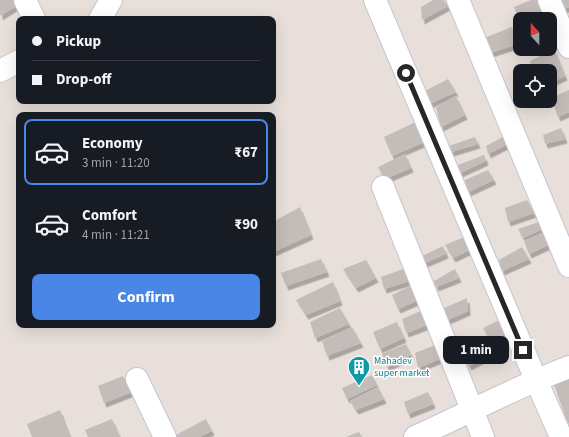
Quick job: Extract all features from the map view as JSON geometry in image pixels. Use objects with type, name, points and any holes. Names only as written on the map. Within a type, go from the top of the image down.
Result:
[{"type":"street","points":[[24,0],[32,16]]},
{"type":"street","points":[[102,16],[110,0]]},
{"type":"street","points":[[375,0],[561,437]]},
{"type":"street","points":[[458,0],[569,266]]},
{"type":"street","points":[[549,0],[569,47]]},
{"type":"street","points":[[0,71],[16,63]]},
{"type":"street","points":[[382,187],[483,437]]},
{"type":"street","points":[[415,437],[536,380],[569,367]]},
{"type":"street","points":[[137,379],[165,437]]},
{"type":"building","points":[[0,0],[15,0],[18,5],[0,16]]},
{"type":"building","points":[[433,0],[444,0],[448,6],[422,20],[421,7]]},
{"type":"building","points":[[531,0],[539,0],[545,12],[516,12],[514,7]]},
{"type":"building","points":[[560,0],[569,0],[569,7],[564,9]]},
{"type":"building","points":[[512,27],[513,46],[484,55],[477,41]]},
{"type":"building","points":[[540,56],[557,56],[565,76],[557,80],[557,64],[531,64],[530,61]]},
{"type":"building","points":[[448,79],[456,92],[429,104],[425,91]]},
{"type":"building","points":[[569,90],[569,112],[558,117],[555,108],[557,108],[557,95]]},
{"type":"building","points":[[456,96],[465,115],[441,127],[436,107]]},
{"type":"building","points":[[420,120],[429,140],[392,156],[384,137]]},
{"type":"building","points":[[561,128],[565,139],[545,144],[543,135]]},
{"type":"building","points":[[508,134],[512,142],[488,154],[486,146]]},
{"type":"building","points":[[475,137],[478,144],[451,152],[449,146]]},
{"type":"building","points":[[405,154],[411,168],[385,179],[378,167]]},
{"type":"building","points":[[484,155],[486,161],[460,173],[458,165]]},
{"type":"building","points":[[488,170],[494,180],[468,192],[465,180]]},
{"type":"building","points":[[527,200],[534,213],[508,222],[505,208]]},
{"type":"building","points":[[300,207],[311,235],[276,251],[276,220]]},
{"type":"building","points":[[545,220],[547,227],[523,238],[518,229]]},
{"type":"building","points":[[549,230],[555,242],[529,254],[524,241]]},
{"type":"building","points":[[469,235],[476,247],[453,258],[445,245]]},
{"type":"building","points":[[443,246],[446,254],[420,265],[416,259]]},
{"type":"building","points":[[522,247],[529,259],[502,271],[499,260]]},
{"type":"building","points":[[321,259],[327,272],[286,286],[281,273]]},
{"type":"building","points":[[366,260],[376,278],[356,288],[343,269]]},
{"type":"building","points":[[406,268],[413,280],[384,289],[381,277]]},
{"type":"building","points":[[455,269],[459,278],[436,287],[434,281]]},
{"type":"building","points":[[333,282],[340,301],[306,315],[296,300]]},
{"type":"building","points":[[414,284],[421,299],[398,309],[392,295]]},
{"type":"building","points":[[467,298],[468,311],[443,322],[440,310]]},
{"type":"building","points":[[340,308],[349,324],[315,338],[310,322]]},
{"type":"building","points":[[423,310],[430,324],[406,333],[402,319]]},
{"type":"building","points":[[505,317],[511,331],[491,341],[483,328]]},
{"type":"building","points":[[397,322],[404,338],[380,349],[373,332]]},
{"type":"building","points":[[352,327],[361,343],[327,356],[322,341]]},
{"type":"building","points":[[440,343],[447,356],[418,368],[415,353]]},
{"type":"building","points":[[486,343],[492,354],[469,366],[463,355]]},
{"type":"building","points":[[406,344],[411,355],[387,367],[382,354]]},
{"type":"building","points":[[569,374],[569,421],[567,421],[552,379]]},
{"type":"building","name":"Mahadev super market","points":[[372,375],[377,385],[347,399],[342,388]]},
{"type":"building","points":[[123,376],[132,392],[104,403],[98,386]]},
{"type":"building","points":[[378,387],[384,399],[356,410],[350,401]]},
{"type":"building","points":[[428,392],[433,404],[408,414],[404,402]]},
{"type":"building","points":[[60,410],[70,437],[32,437],[27,424]]},
{"type":"building","points":[[112,419],[120,437],[88,437],[85,430]]},
{"type":"building","points":[[206,419],[212,431],[199,437],[177,437],[176,435]]},
{"type":"building","points":[[359,432],[362,437],[346,437]]},
{"type":"place","name":"Mahadev super market","points":[[359,386]]},
{"type":"route","points":[[406,73],[523,350]]}]
